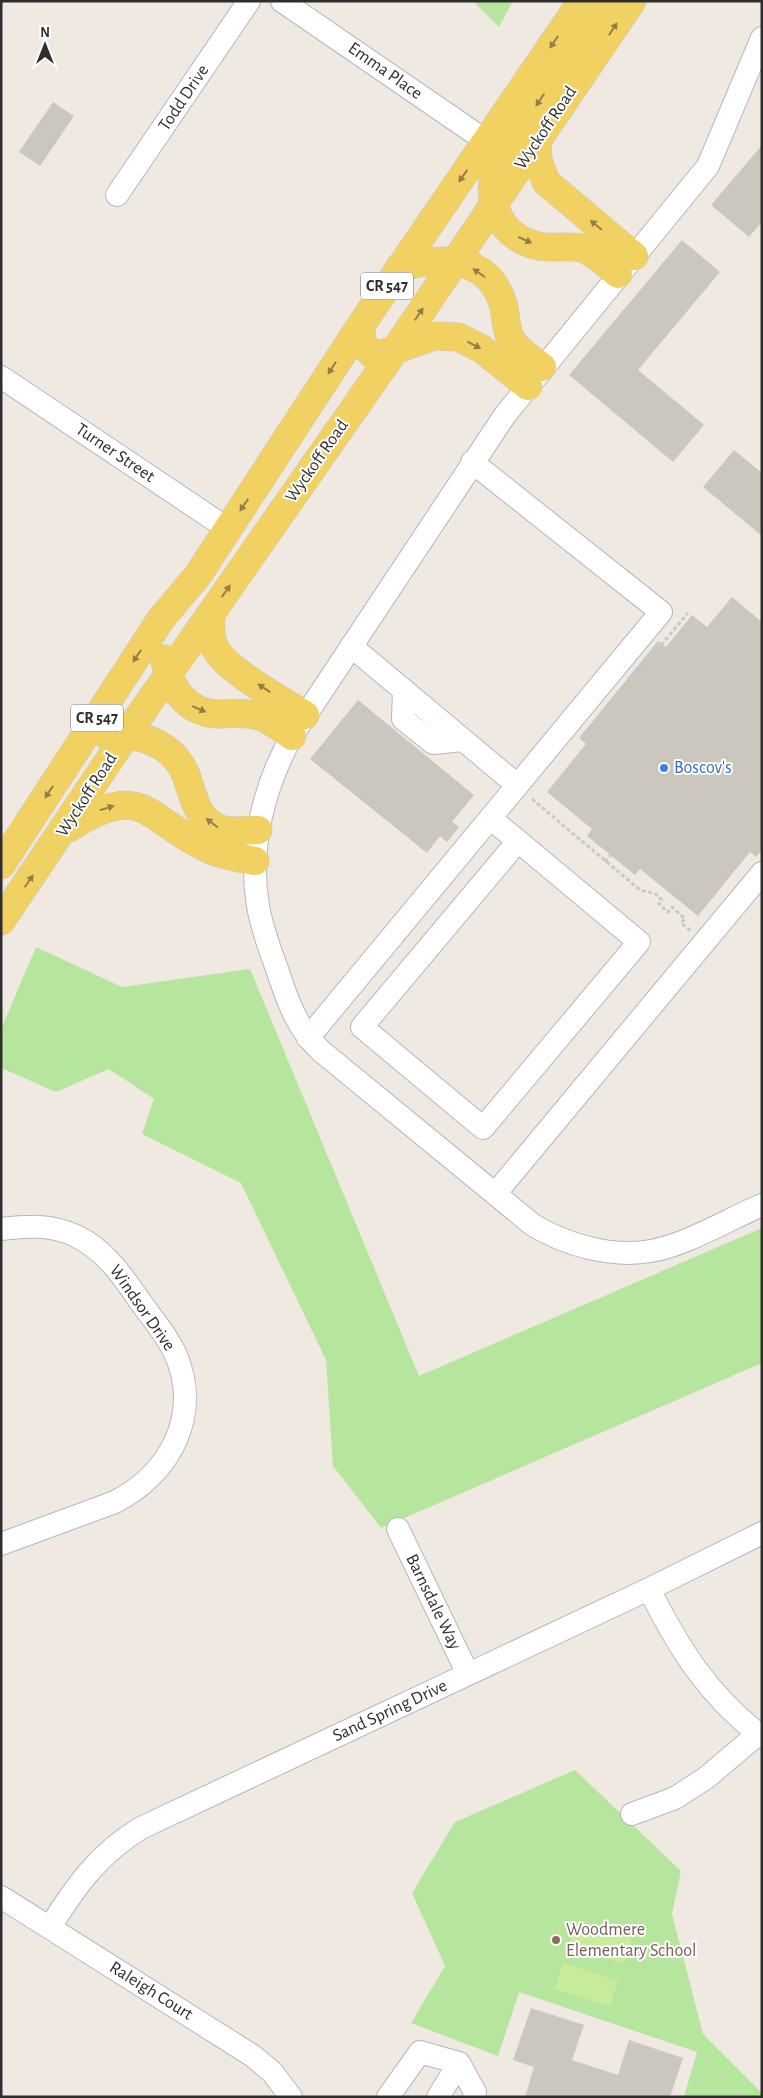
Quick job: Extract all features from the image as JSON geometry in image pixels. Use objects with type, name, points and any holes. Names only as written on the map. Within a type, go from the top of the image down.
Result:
[{"type":"main road","name":"Wyckoff Road","points":[[1,866],[161,619],[198,575],[399,268],[582,1]]},
{"type":"main road","points":[[606,1],[498,161],[492,182],[494,205],[506,228],[522,240],[539,246],[581,248],[626,265]]},
{"type":"main road","name":"Wyckoff Road","points":[[1,921],[64,831],[126,735],[395,350],[632,1]]},
{"type":"main road","points":[[537,142],[538,160],[546,182],[626,265]]},
{"type":"main road","points":[[399,268],[426,261],[455,261],[480,273],[494,286],[502,299],[511,340],[535,376]]},
{"type":"main road","points":[[361,325],[362,343],[369,352],[380,355],[434,336],[458,337],[535,376]]},
{"type":"main road","points":[[198,575],[167,640],[165,655],[168,674],[178,694],[199,710],[215,714],[257,715],[269,720],[298,725]]},
{"type":"main road","points":[[211,614],[210,633],[220,655],[298,725]]},
{"type":"main road","points":[[78,749],[102,739],[126,735],[154,742],[172,754],[183,769],[195,804],[214,826],[228,831],[258,830]]},
{"type":"main road","points":[[64,831],[102,809],[130,804],[146,811],[210,850],[255,861]]},
{"type":"street","name":"Todd Drive","points":[[117,195],[250,1]]},
{"type":"street","name":"Emma Place","points":[[282,1],[486,141]]},
{"type":"street","points":[[762,38],[708,166],[535,376],[472,462],[298,725],[270,785],[258,830],[255,861],[256,895],[267,941],[293,1014],[308,1038],[521,1217],[546,1233],[582,1246],[619,1252],[652,1251],[669,1246],[762,1205]]},
{"type":"street","name":"Turner Street","points":[[1,377],[228,529]]},
{"type":"street","points":[[308,1038],[399,931],[490,818],[524,793],[661,612],[472,462]]},
{"type":"street","points":[[351,646],[524,793]]},
{"type":"street","points":[[490,818],[518,841],[639,942],[483,1128],[362,1027],[518,841]]},
{"type":"street","points":[[495,1194],[762,873]]},
{"type":"street","points":[[399,931],[425,952]]},
{"type":"street","name":"Windsor Drive","points":[[1,1229],[28,1226],[63,1231],[86,1241],[104,1255],[121,1274],[169,1342],[179,1363],[184,1385],[184,1402],[180,1430],[174,1446],[162,1465],[147,1482],[115,1502],[1,1544]]},
{"type":"street","name":"Barnsdale Way","points":[[398,1529],[468,1674]]},
{"type":"street","name":"Sand Spring Drive","points":[[50,1927],[77,1885],[90,1869],[111,1849],[141,1828],[649,1589],[762,1533]]},
{"type":"street","points":[[632,1814],[675,1798],[706,1778],[760,1736],[704,1681],[683,1654],[649,1589]]},
{"type":"street","name":"Raleigh Court","points":[[1,1896],[253,2056],[272,2072],[291,2097]]},
{"type":"street","points":[[388,2097],[420,2052],[460,2063],[475,2092],[474,2097]]},
{"type":"street","points":[[438,2097],[460,2063]]},
{"type":"path","points":[[622,691],[627,694]]},
{"type":"path","points":[[524,793],[640,890],[656,894],[662,900],[659,904],[668,912],[672,908],[685,919],[681,923],[692,932]]},
{"type":"path","points":[[605,862],[611,855]]},
{"type":"green space","points":[[473,1],[513,1],[499,27]]},
{"type":"green space","points":[[36,947],[122,987],[250,969],[419,1376],[762,1228],[762,1363],[381,1528],[333,1466],[326,1360],[241,1183],[142,1134],[154,1099],[109,1069],[56,1092],[1,1068],[1,1029]]},
{"type":"green space","name":"Woodmere Elementary School","points":[[575,1770],[681,1871],[672,1914],[703,2034],[762,2093],[762,2097],[684,2097],[697,2052],[519,1992],[498,2056],[411,2023],[445,1966],[412,1893],[455,1822]]},
{"type":"green space","points":[[577,1921],[632,1939],[624,1964],[569,1946]]},
{"type":"green space","points":[[563,1963],[618,1981],[610,2006],[555,1989]]},
{"type":"building","points":[[53,102],[74,116],[40,166],[19,152]]},
{"type":"building","points":[[762,145],[762,222],[749,237],[711,205]]},
{"type":"building","points":[[682,240],[720,272],[638,370],[704,425],[673,462],[569,375]]},
{"type":"building","points":[[734,450],[762,473],[762,536],[703,487]]},
{"type":"building","name":"Boscov's","points":[[732,597],[762,622],[762,850],[756,857],[750,852],[698,916],[640,869],[635,875],[587,836],[592,829],[547,792],[586,744],[579,738],[658,641],[666,647],[692,615],[707,627]]},
{"type":"building","points":[[358,700],[474,795],[452,822],[459,827],[447,842],[440,836],[427,853],[310,759]]},
{"type":"building","points":[[531,2008],[584,2025],[572,2060],[618,2075],[629,2040],[683,2058],[670,2097],[525,2097],[534,2067],[513,2060]]},
{"type":"place","name":"Boscov's","points":[[664,768]]},
{"type":"place","name":"Woodmere Elementary School","points":[[556,1940]]}]
